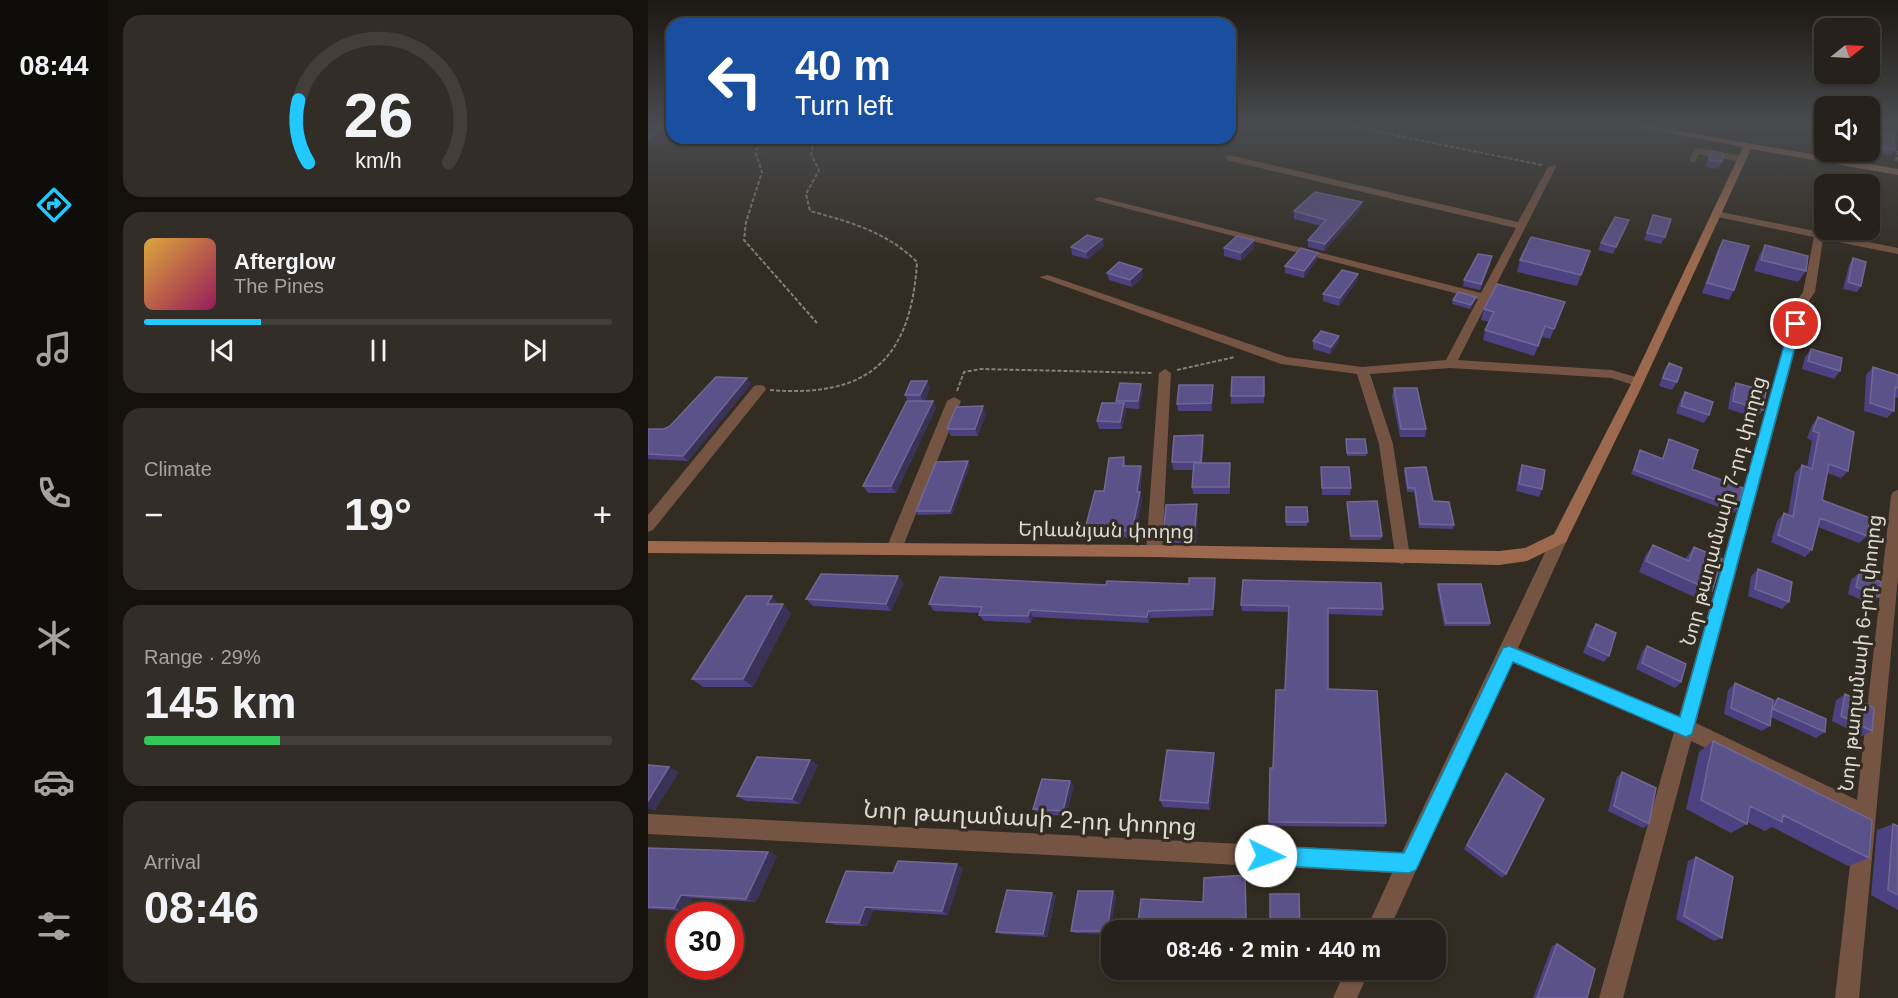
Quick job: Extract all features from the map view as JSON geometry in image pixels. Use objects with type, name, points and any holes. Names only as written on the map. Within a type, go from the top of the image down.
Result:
[{"type":"main road","points":[[1560,538],[1637,382],[1736,172]]},
{"type":"main road","name":"Երևանյան փողոց","points":[[648,547],[1154,551],[1499,558],[1527,554],[1560,538]]},
{"type":"street","points":[[1287,172],[1522,226]]},
{"type":"street","points":[[1450,364],[1550,172]]},
{"type":"street","points":[[1099,200],[1485,297]]},
{"type":"street","points":[[1716,214],[1814,234]]},
{"type":"street","name":"Նոր թաղամասի 7-րդ փողոց","points":[[1611,998],[1802,302],[1809,292],[1818,240]]},
{"type":"street","points":[[1844,240],[1898,251]]},
{"type":"street","points":[[1044,277],[1285,361],[1362,371],[1450,364],[1612,374],[1637,382]]},
{"type":"street","points":[[1362,371],[1386,444],[1402,557]]},
{"type":"street","points":[[1154,551],[1165,373]]},
{"type":"street","points":[[648,526],[759,389]]},
{"type":"street","points":[[894,549],[954,401]]},
{"type":"street","name":"Նոր թաղամասի 6-րդ փողոց","points":[[1847,998],[1898,496]]},
{"type":"street","points":[[1382,920],[1509,653],[1560,538]]},
{"type":"street","points":[[1509,653],[1686,728],[1866,815]]},
{"type":"street","name":"Նոր թաղամասի 2-րդ փողոց","points":[[648,824],[1409,863]]},
{"type":"street","points":[[1345,998],[1353,980]]},
{"type":"path","points":[[762,172],[746,222],[744,240],[817,322]]},
{"type":"path","points":[[759,389],[827,390],[854,382],[870,374],[893,346],[907,321],[916,287],[917,262],[903,247],[865,226],[810,212],[806,194],[818,172]]},
{"type":"path","points":[[954,401],[964,372],[981,369],[1165,373],[1257,351]]},
{"type":"building","points":[[1315,192],[1362,202],[1325,244],[1308,240],[1326,220],[1294,211]]},
{"type":"building","points":[[1653,215],[1671,219],[1665,237],[1647,233]]},
{"type":"building","points":[[1615,217],[1629,220],[1616,247],[1601,243]]},
{"type":"building","points":[[1087,235],[1102,239],[1086,252],[1071,247]]},
{"type":"building","points":[[1237,236],[1254,240],[1241,253],[1224,248]]},
{"type":"building","points":[[1531,237],[1590,251],[1581,275],[1520,260]]},
{"type":"building","points":[[1723,240],[1749,246],[1734,290],[1707,283]]},
{"type":"building","points":[[1765,245],[1808,256],[1806,271],[1761,260]]},
{"type":"building","points":[[1301,248],[1318,253],[1304,271],[1285,266]]},
{"type":"building","points":[[1478,254],[1492,256],[1481,284],[1464,280]]},
{"type":"building","points":[[1853,258],[1866,262],[1861,286],[1848,282]]},
{"type":"building","points":[[1119,262],[1142,269],[1130,280],[1107,273]]},
{"type":"building","points":[[1342,270],[1358,274],[1340,298],[1323,294]]},
{"type":"building","points":[[1497,284],[1565,302],[1554,329],[1545,326],[1538,346],[1485,330],[1494,312],[1484,309]]},
{"type":"building","points":[[1458,292],[1476,297],[1471,305],[1453,300]]},
{"type":"building","points":[[1321,331],[1339,336],[1331,347],[1313,341]]},
{"type":"building","points":[[1811,349],[1842,358],[1840,371],[1808,361]]},
{"type":"building","points":[[1669,363],[1682,368],[1677,382],[1663,378]]},
{"type":"building","points":[[1873,367],[1898,375],[1894,411],[1870,403]]},
{"type":"building","points":[[716,377],[747,378],[683,456],[648,454],[648,429],[664,429],[670,426]]},
{"type":"building","points":[[1232,377],[1264,377],[1264,396],[1231,396]]},
{"type":"building","points":[[911,381],[927,381],[920,395],[905,395]]},
{"type":"building","points":[[1120,383],[1141,384],[1138,401],[1116,401]]},
{"type":"building","points":[[1736,383],[1766,391],[1763,410],[1733,401]]},
{"type":"building","points":[[1179,385],[1213,385],[1211,403],[1177,404]]},
{"type":"building","points":[[1394,388],[1417,388],[1426,429],[1401,429]]},
{"type":"building","points":[[1685,392],[1713,402],[1709,415],[1681,406]]},
{"type":"building","points":[[907,401],[933,401],[891,486],[863,486]]},
{"type":"building","points":[[1102,403],[1124,403],[1120,422],[1097,421]]},
{"type":"building","points":[[983,406],[975,429],[947,429],[956,407]]},
{"type":"building","points":[[1818,417],[1854,432],[1848,471],[1829,464],[1822,500],[1870,518],[1867,536],[1820,518],[1812,550],[1778,535],[1784,513],[1793,517],[1802,465],[1812,469],[1819,433],[1813,431]]},
{"type":"building","points":[[1203,435],[1201,462],[1172,462],[1174,436]]},
{"type":"building","points":[[1346,439],[1365,439],[1367,453],[1347,453]]},
{"type":"building","points":[[1669,439],[1698,450],[1692,469],[1743,488],[1738,508],[1634,470],[1640,450],[1663,459]]},
{"type":"building","points":[[1124,457],[1123,466],[1141,466],[1137,492],[1140,492],[1132,531],[1085,529],[1095,491],[1104,491],[1109,458]]},
{"type":"building","points":[[968,461],[950,511],[916,511],[936,462]]},
{"type":"building","points":[[1194,463],[1230,463],[1229,487],[1192,487]]},
{"type":"building","points":[[1522,465],[1545,470],[1542,489],[1519,484]]},
{"type":"building","points":[[1321,467],[1349,467],[1351,488],[1322,488]]},
{"type":"building","points":[[1426,467],[1433,501],[1449,502],[1454,525],[1420,524],[1415,488],[1408,488],[1405,468]]},
{"type":"building","points":[[1377,501],[1382,536],[1351,536],[1347,502]]},
{"type":"building","points":[[1197,504],[1194,536],[1163,536],[1166,505]]},
{"type":"building","points":[[1286,507],[1307,507],[1308,522],[1286,522]]},
{"type":"building","points":[[1653,545],[1689,561],[1694,547],[1722,559],[1712,591],[1646,561]]},
{"type":"building","points":[[1758,569],[1792,582],[1789,602],[1755,589]]},
{"type":"building","points":[[1859,573],[1881,582],[1879,597],[1856,587]]},
{"type":"building","points":[[821,574],[898,576],[886,604],[806,599]]},
{"type":"building","points":[[940,577],[1106,585],[1107,581],[1189,584],[1189,578],[1215,578],[1213,609],[1148,611],[1147,617],[1030,610],[1028,616],[979,615],[982,607],[929,604]]},
{"type":"building","points":[[1243,580],[1381,583],[1383,609],[1328,608],[1328,689],[1377,691],[1386,823],[1269,822],[1270,768],[1273,768],[1276,690],[1285,690],[1289,606],[1241,605]]},
{"type":"building","points":[[1438,584],[1481,584],[1490,623],[1446,623]]},
{"type":"building","points":[[746,596],[772,596],[767,604],[783,604],[743,679],[692,679]]},
{"type":"building","points":[[1596,624],[1616,633],[1609,656],[1588,646]]},
{"type":"building","points":[[1647,646],[1686,664],[1681,682],[1642,663]]},
{"type":"building","points":[[1735,683],[1773,700],[1770,726],[1731,708]]},
{"type":"building","points":[[1845,694],[1874,708],[1872,731],[1841,716]]},
{"type":"building","points":[[1778,698],[1826,719],[1825,732],[1773,709]]},
{"type":"building","points":[[1713,741],[1872,820],[1869,858],[1783,815],[1782,822],[1750,806],[1747,824],[1701,800]]},
{"type":"building","points":[[1167,750],[1214,753],[1208,803],[1160,800]]},
{"type":"building","points":[[757,757],[810,760],[792,799],[737,796]]},
{"type":"building","points":[[648,765],[669,767],[648,801]]},
{"type":"building","points":[[1622,772],[1656,788],[1649,824],[1614,806]]},
{"type":"building","points":[[1506,773],[1544,799],[1506,874],[1467,845]]},
{"type":"building","points":[[1042,779],[1070,781],[1063,811],[1033,809]]},
{"type":"building","points":[[1893,824],[1898,826],[1898,895],[1888,890]]},
{"type":"building","points":[[648,848],[768,852],[746,899],[681,895],[677,902],[666,902],[666,908],[648,907]]},
{"type":"building","points":[[1696,857],[1733,877],[1722,938],[1684,916]]},
{"type":"building","points":[[898,861],[957,864],[942,911],[865,907],[859,923],[826,922],[846,871],[893,873]]},
{"type":"building","points":[[1245,875],[1246,918],[1138,920],[1141,899],[1203,902],[1204,878]]},
{"type":"building","points":[[1007,890],[1052,893],[1043,934],[996,932]]},
{"type":"building","points":[[1078,891],[1113,891],[1109,920],[1101,920],[1101,931],[1071,931]]},
{"type":"building","points":[[1270,894],[1299,894],[1300,920],[1270,920]]},
{"type":"building","points":[[1557,944],[1595,969],[1587,998],[1537,998]]},
{"type":"route","points":[[1266,856],[1409,863],[1509,653],[1686,728],[1796,324]]}]
